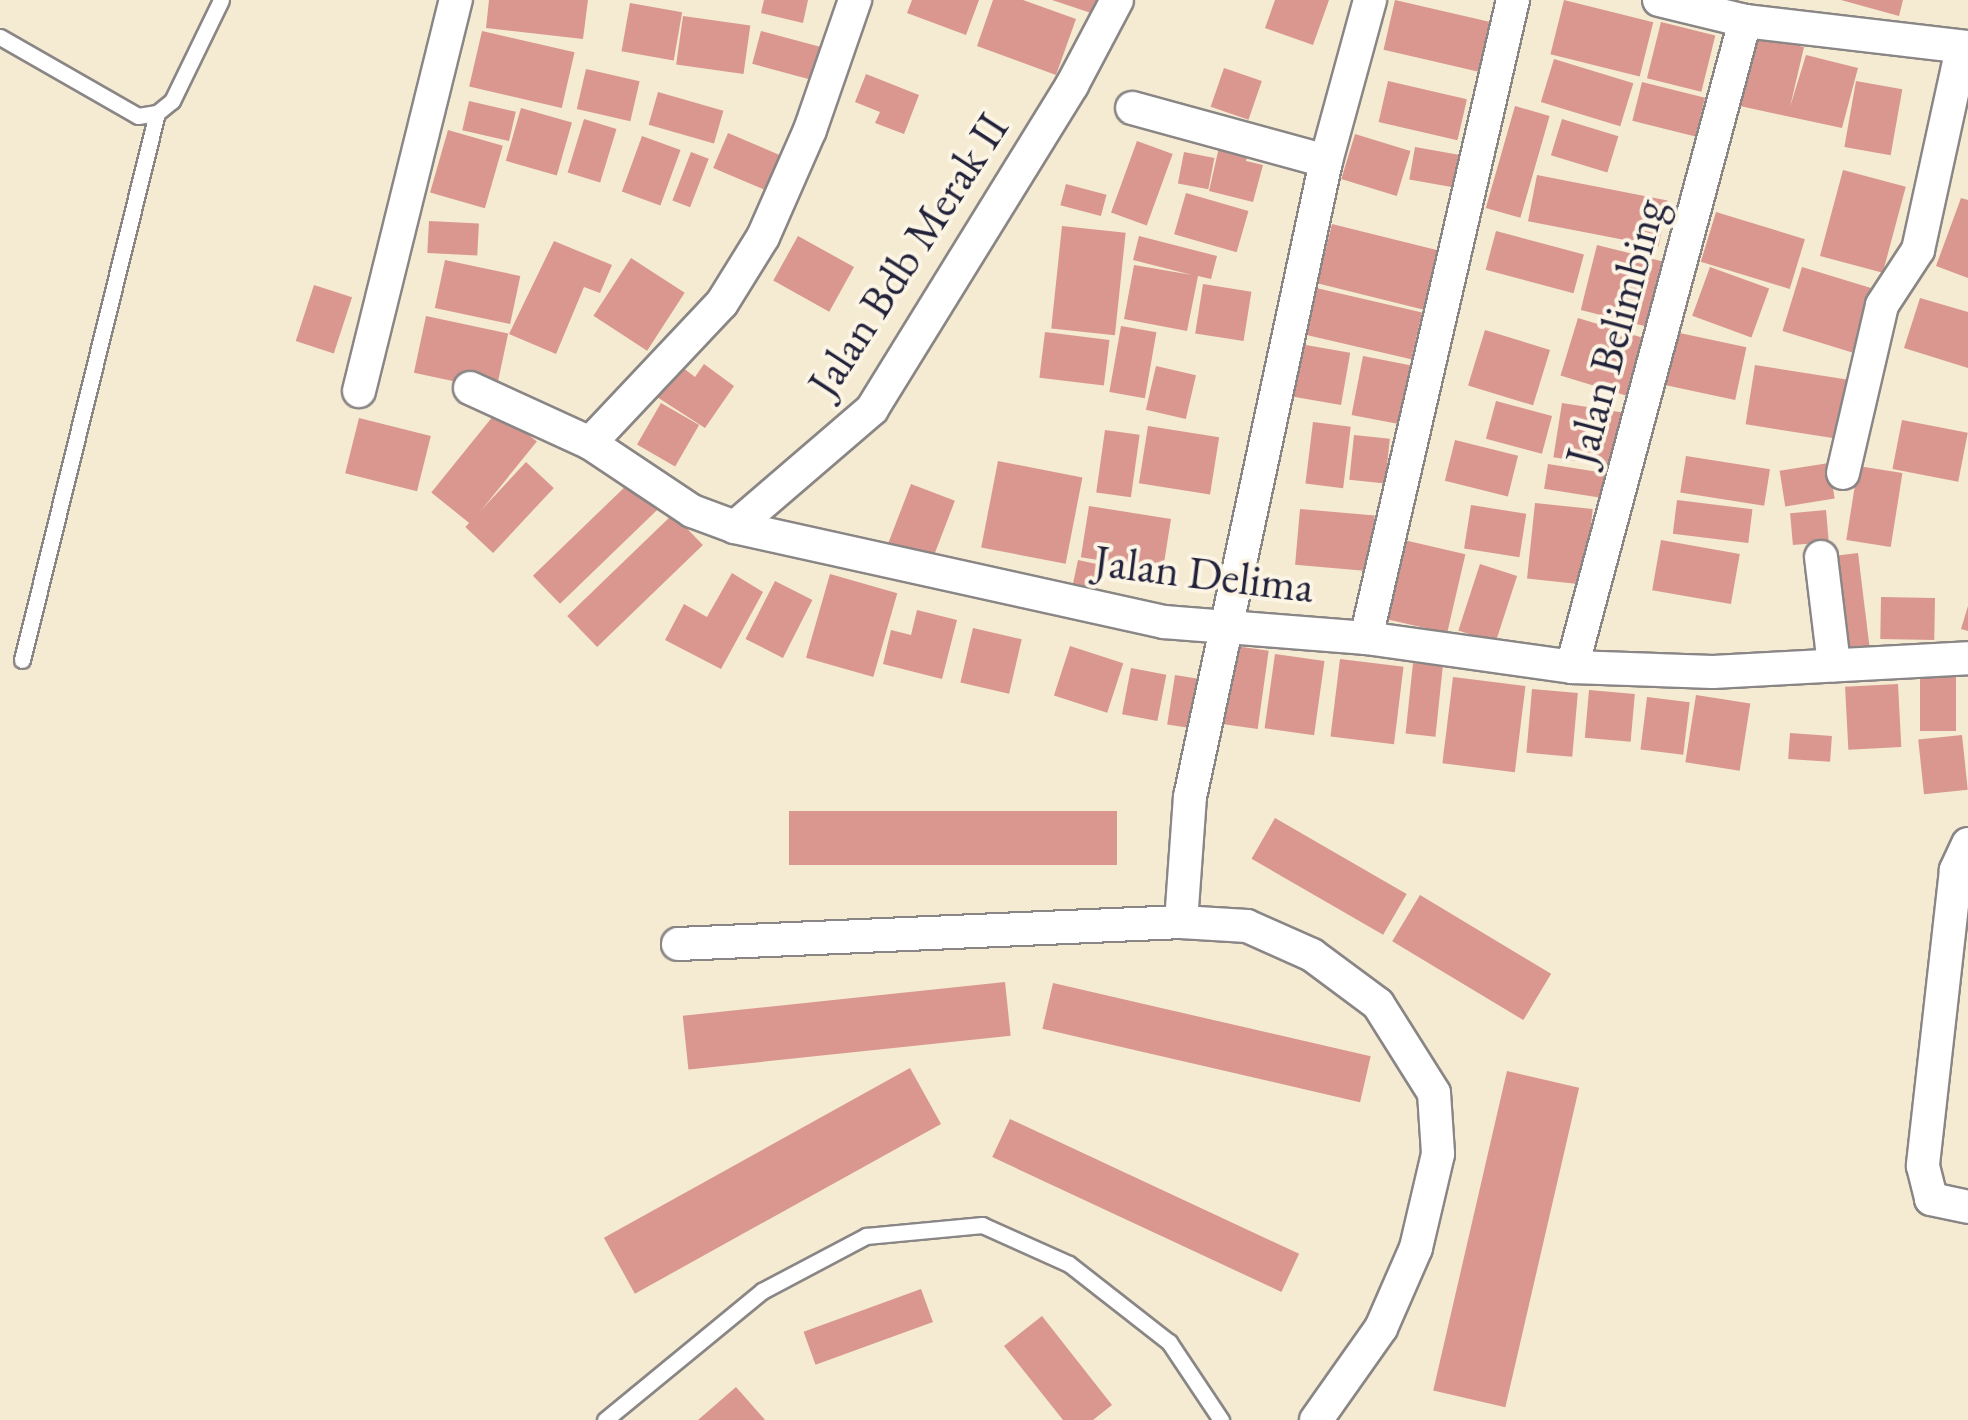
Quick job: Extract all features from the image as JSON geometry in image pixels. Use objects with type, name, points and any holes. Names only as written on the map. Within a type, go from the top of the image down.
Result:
[{"type":"street","points":[[359,391],[456,0]]},
{"type":"street","points":[[590,444],[722,303],[762,237],[810,130],[855,0]]},
{"type":"street","name":"Jalan Bdb Merak II","points":[[735,527],[872,409],[1072,85],[1117,0]]},
{"type":"street","points":[[1180,922],[1190,797],[1326,160],[1370,0]]},
{"type":"street","points":[[1366,638],[1512,0]]},
{"type":"street","points":[[1659,0],[1745,21],[1965,47],[1918,250],[1882,306],[1843,473]]},
{"type":"street","name":"Jalan Belimbing","points":[[1572,667],[1745,21]]},
{"type":"street","points":[[1132,108],[1326,160]]},
{"type":"street","name":"Jalan Delima","points":[[470,388],[590,444],[692,512],[735,527],[1164,622],[1366,638],[1572,667],[1713,672],[1968,658]]},
{"type":"street","points":[[1821,557],[1834,665]]},
{"type":"street","points":[[1968,844],[1956,870],[1922,1166],[1931,1199],[1968,1207]]},
{"type":"street","points":[[678,944],[1180,922],[1247,926],[1312,956],[1378,1004],[1434,1093],[1438,1154],[1416,1248],[1380,1328],[1316,1420]]},
{"type":"lane","points":[[0,37],[138,116],[157,113],[172,100],[221,0]]},
{"type":"lane","points":[[22,660],[157,113]]},
{"type":"lane","points":[[605,1420],[762,1291],[866,1236],[982,1225],[1069,1264],[1170,1342],[1221,1420]]},
{"type":"building","points":[[489,0],[588,0],[583,39],[486,28]]},
{"type":"building","points":[[764,0],[808,0],[803,23],[761,13]]},
{"type":"building","points":[[912,0],[979,0],[966,35],[907,13]]},
{"type":"building","points":[[993,0],[1023,0],[1076,19],[1056,75],[977,46]]},
{"type":"building","points":[[1052,0],[1102,0],[1097,15]]},
{"type":"building","points":[[1275,0],[1329,0],[1313,45],[1265,28]]},
{"type":"building","points":[[1395,0],[1503,25],[1492,75],[1384,50]]},
{"type":"building","points":[[1564,0],[1653,22],[1640,77],[1550,54]]},
{"type":"building","points":[[1841,0],[1903,0],[1899,16]]},
{"type":"building","points":[[630,3],[682,12],[674,60],[621,51]]},
{"type":"building","points":[[683,16],[750,25],[744,74],[676,65]]},
{"type":"building","points":[[1661,22],[1715,36],[1701,92],[1647,78]]},
{"type":"building","points":[[482,31],[575,52],[562,108],[469,87]]},
{"type":"building","points":[[761,31],[822,47],[813,80],[752,64]]},
{"type":"building","points":[[1756,36],[1804,47],[1790,107],[1806,55],[1858,68],[1842,128],[1740,106]]},
{"type":"building","points":[[1554,59],[1633,83],[1620,126],[1541,102]]},
{"type":"building","points":[[1224,68],[1262,81],[1248,120],[1211,107]]},
{"type":"building","points":[[586,69],[640,81],[630,121],[577,109]]},
{"type":"building","points":[[866,74],[919,95],[904,134],[875,123],[880,112],[855,102]]},
{"type":"building","points":[[1388,81],[1467,99],[1457,140],[1379,122]]},
{"type":"building","points":[[1856,81],[1902,89],[1891,155],[1844,147]]},
{"type":"building","points":[[1642,82],[1705,98],[1695,137],[1632,121]]},
{"type":"building","points":[[658,92],[723,111],[714,143],[649,125]]},
{"type":"building","points":[[469,101],[516,112],[509,141],[462,130]]},
{"type":"building","points":[[1515,106],[1550,116],[1520,218],[1486,208]]},
{"type":"building","points":[[521,108],[572,123],[557,175],[506,161]]},
{"type":"building","points":[[584,119],[617,129],[600,182],[568,173]]},
{"type":"building","points":[[1562,119],[1618,136],[1607,173],[1551,155]]},
{"type":"building","points":[[448,130],[503,146],[485,208],[430,192]]},
{"type":"building","points":[[728,133],[790,159],[775,194],[713,168]]},
{"type":"building","points":[[1355,134],[1410,151],[1397,196],[1341,179]]},
{"type":"building","points":[[642,136],[681,150],[660,205],[622,191]]},
{"type":"building","points":[[1137,141],[1173,154],[1147,225],[1111,212]]},
{"type":"building","points":[[1220,143],[1249,150],[1246,161],[1263,165],[1253,202],[1209,191]]},
{"type":"building","points":[[1415,147],[1464,156],[1459,188],[1409,179]]},
{"type":"building","points":[[691,152],[709,159],[690,207],[672,201]]},
{"type":"building","points":[[1184,152],[1214,158],[1208,189],[1178,183]]},
{"type":"building","points":[[1843,170],[1906,187],[1883,273],[1820,256]]},
{"type":"building","points":[[1537,175],[1668,200],[1659,247],[1528,221]]},
{"type":"building","points":[[1066,184],[1107,195],[1101,216],[1060,205]]},
{"type":"building","points":[[1186,193],[1248,211],[1237,252],[1174,234]]},
{"type":"building","points":[[1961,198],[1968,200],[1968,278],[1936,266]]},
{"type":"building","points":[[1716,212],[1805,239],[1790,289],[1701,262]]},
{"type":"building","points":[[429,221],[479,224],[477,256],[427,253]]},
{"type":"building","points":[[1332,224],[1443,252],[1428,311],[1317,283]]},
{"type":"building","points":[[1062,226],[1126,233],[1115,335],[1051,328]]},
{"type":"building","points":[[1496,231],[1584,255],[1574,293],[1486,270]]},
{"type":"building","points":[[798,236],[854,267],[829,312],[773,281]]},
{"type":"building","points":[[1139,236],[1217,256],[1211,279],[1198,276],[1187,331],[1124,319],[1134,265],[1192,275],[1133,260]]},
{"type":"building","points":[[554,241],[612,265],[600,293],[584,287],[556,354],[509,334]]},
{"type":"building","points":[[1597,245],[1671,263],[1655,328],[1581,310]]},
{"type":"building","points":[[631,258],[685,293],[647,351],[593,316]]},
{"type":"building","points":[[445,260],[520,276],[510,324],[435,308]]},
{"type":"building","points":[[1710,267],[1769,289],[1751,337],[1692,316]]},
{"type":"building","points":[[1802,267],[1872,288],[1852,352],[1782,331]]},
{"type":"building","points":[[1203,284],[1251,292],[1244,341],[1195,333]]},
{"type":"building","points":[[314,285],[352,297],[334,353],[296,341]]},
{"type":"building","points":[[1312,287],[1422,312],[1411,359],[1301,334]]},
{"type":"building","points":[[1920,298],[1968,312],[1968,368],[1904,348]]},
{"type":"building","points":[[426,316],[508,333],[496,390],[414,373]]},
{"type":"building","points":[[1578,318],[1652,341],[1634,398],[1560,375]]},
{"type":"building","points":[[1121,326],[1156,332],[1145,398],[1109,392]]},
{"type":"building","points":[[1485,330],[1550,350],[1533,405],[1468,385]]},
{"type":"building","points":[[1045,332],[1110,340],[1104,386],[1039,378]]},
{"type":"building","points":[[1675,332],[1746,347],[1735,400],[1664,385]]},
{"type":"building","points":[[1300,344],[1350,353],[1341,405],[1291,396]]},
{"type":"building","points":[[1363,356],[1410,365],[1399,424],[1352,415]]},
{"type":"building","points":[[704,364],[734,386],[705,428],[654,395],[666,376],[672,380],[682,367],[695,377]]},
{"type":"building","points":[[1755,365],[1847,380],[1837,439],[1746,424]]},
{"type":"building","points":[[1156,366],[1196,375],[1186,419],[1146,410]]},
{"type":"building","points":[[1496,401],[1552,416],[1542,454],[1486,439]]},
{"type":"building","points":[[661,403],[699,425],[675,467],[637,445]]},
{"type":"building","points":[[1562,403],[1627,413],[1619,468],[1553,457]]},
{"type":"building","points":[[498,410],[537,441],[470,524],[431,492]]},
{"type":"building","points":[[359,418],[431,436],[417,491],[345,473]]},
{"type":"building","points":[[1902,420],[1968,433],[1958,482],[1892,469]]},
{"type":"building","points":[[1313,422],[1351,427],[1343,488],[1305,484]]},
{"type":"building","points":[[1148,426],[1219,437],[1210,495],[1139,483]]},
{"type":"building","points":[[1105,430],[1140,435],[1131,497],[1096,492]]},
{"type":"building","points":[[1354,435],[1390,439],[1385,484],[1349,480]]},
{"type":"building","points":[[1455,440],[1518,456],[1508,496],[1445,481]]},
{"type":"building","points":[[1686,456],[1770,469],[1764,506],[1680,493]]},
{"type":"building","points":[[998,461],[1082,477],[1066,564],[981,547]]},
{"type":"building","points":[[526,462],[554,488],[493,553],[465,527]]},
{"type":"building","points":[[1829,463],[1835,499],[1785,506],[1780,471]]},
{"type":"building","points":[[1548,464],[1614,474],[1610,499],[1544,489]]},
{"type":"building","points":[[1858,466],[1902,473],[1891,547],[1846,540]]},
{"type":"building","points":[[630,482],[657,510],[560,604],[533,576]]},
{"type":"building","points":[[911,484],[955,501],[931,562],[887,546]]},
{"type":"building","points":[[1677,500],[1752,509],[1748,543],[1673,534]]},
{"type":"building","points":[[1535,503],[1593,509],[1585,585],[1527,579]]},
{"type":"building","points":[[1471,505],[1526,514],[1519,557],[1464,548]]},
{"type":"building","points":[[1089,506],[1171,519],[1163,570],[1081,557]]},
{"type":"building","points":[[1300,509],[1375,516],[1370,571],[1295,565]]},
{"type":"building","points":[[1826,510],[1829,542],[1793,545],[1790,513]]},
{"type":"building","points":[[673,514],[703,545],[597,647],[567,616]]},
{"type":"building","points":[[1404,540],[1465,554],[1447,633],[1386,619]]},
{"type":"building","points":[[1661,540],[1740,554],[1731,604],[1652,590]]},
{"type":"building","points":[[1858,553],[1869,646],[1837,650],[1825,557]]},
{"type":"building","points":[[1078,560],[1102,565],[1097,593],[1072,587]]},
{"type":"building","points":[[1480,564],[1517,576],[1495,643],[1458,631]]},
{"type":"building","points":[[732,573],[763,592],[721,669],[665,640],[684,604],[707,617]]},
{"type":"building","points":[[830,574],[897,593],[873,677],[806,658]]},
{"type":"building","points":[[775,581],[812,600],[783,658],[745,639]]},
{"type":"building","points":[[1881,597],[1935,598],[1934,640],[1880,639]]},
{"type":"building","points":[[1968,606],[1968,631],[1961,629]]},
{"type":"building","points":[[917,610],[957,620],[942,679],[883,664],[891,630],[911,635]]},
{"type":"building","points":[[973,628],[1022,639],[1009,694],[960,683]]},
{"type":"building","points":[[1070,646],[1123,663],[1107,713],[1054,695]]},
{"type":"building","points":[[1235,646],[1269,651],[1258,729],[1224,724]]},
{"type":"building","points":[[1275,654],[1325,661],[1314,735],[1265,728]]},
{"type":"building","points":[[1340,659],[1404,667],[1394,744],[1330,736]]},
{"type":"building","points":[[1413,663],[1443,666],[1435,737],[1406,734]]},
{"type":"building","points":[[1131,668],[1166,675],[1157,721],[1122,714]]},
{"type":"building","points":[[1175,675],[1205,680],[1197,729],[1167,724]]},
{"type":"building","points":[[1453,677],[1525,686],[1515,772],[1442,763]]},
{"type":"building","points":[[1920,677],[1956,677],[1956,731],[1920,731]]},
{"type":"building","points":[[1898,684],[1901,747],[1848,750],[1845,687]]},
{"type":"building","points":[[1532,689],[1578,693],[1572,757],[1526,753]]},
{"type":"building","points":[[1589,690],[1635,694],[1631,742],[1585,738]]},
{"type":"building","points":[[1696,695],[1750,704],[1740,771],[1685,762]]},
{"type":"building","points":[[1647,697],[1690,702],[1683,755],[1641,750]]},
{"type":"building","points":[[1790,733],[1832,736],[1830,762],[1788,759]]},
{"type":"building","points":[[1962,735],[1968,790],[1924,794],[1918,740]]},
{"type":"building","points":[[789,811],[1117,811],[1117,865],[789,865]]},
{"type":"building","points":[[1275,818],[1407,894],[1383,935],[1252,859]]},
{"type":"building","points":[[1420,895],[1551,974],[1523,1020],[1392,941]]},
{"type":"building","points":[[1005,982],[1011,1036],[688,1070],[683,1016]]},
{"type":"building","points":[[1053,983],[1371,1056],[1360,1102],[1042,1029]]},
{"type":"building","points":[[910,1068],[941,1124],[635,1294],[604,1238]]},
{"type":"building","points":[[1507,1071],[1579,1088],[1505,1407],[1433,1391]]},
{"type":"building","points":[[1010,1119],[1299,1254],[1281,1292],[992,1157]]},
{"type":"building","points":[[921,1289],[933,1322],[816,1365],[804,1332]]},
{"type":"building","points":[[1042,1316],[1112,1405],[1093,1420],[1063,1420],[1004,1346]]},
{"type":"building","points":[[736,1387],[765,1420],[698,1420]]}]
